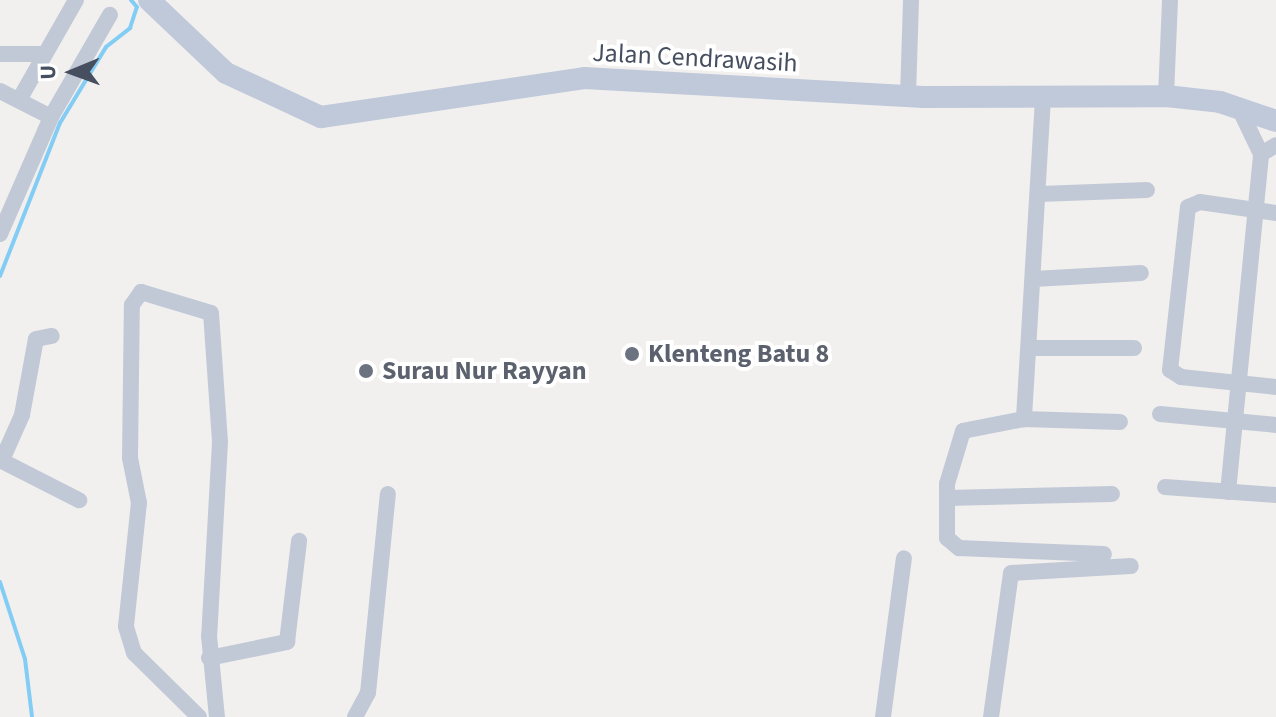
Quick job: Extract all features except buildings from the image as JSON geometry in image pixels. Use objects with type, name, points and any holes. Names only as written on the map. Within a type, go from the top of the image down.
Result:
[{"type":"street","points":[[19,100],[76,0]]},
{"type":"street","name":"Jalan Cendrawasih","points":[[149,0],[226,73],[321,117],[584,78],[908,96],[1166,96],[1239,108],[1276,121]]},
{"type":"street","points":[[908,96],[911,0]]},
{"type":"street","points":[[1166,96],[1170,0]]},
{"type":"street","points":[[0,234],[17,185],[51,117],[110,15]]},
{"type":"street","points":[[0,54],[44,54]]},
{"type":"street","points":[[0,91],[51,117]]},
{"type":"street","points":[[1024,419],[1031,348],[1043,98]]},
{"type":"street","points":[[1228,492],[1261,154],[1239,108]]},
{"type":"street","points":[[1261,154],[1276,145]]},
{"type":"street","points":[[0,177],[17,185]]},
{"type":"street","points":[[1040,194],[1147,190]]},
{"type":"street","points":[[1276,213],[1200,202],[1188,207],[1170,370],[1181,377],[1276,387]]},
{"type":"street","points":[[1034,279],[1141,273]]},
{"type":"street","points":[[199,717],[134,653],[126,626],[139,503],[130,458],[132,305],[141,292],[211,313],[220,454],[209,658],[217,717]]},
{"type":"street","points":[[52,336],[36,339],[22,415],[1,460],[79,500]]},
{"type":"street","points":[[1031,348],[1134,348]]},
{"type":"street","points":[[1160,414],[1276,425]]},
{"type":"street","points":[[1104,554],[959,548],[947,538],[947,498],[959,439],[969,424],[1024,419],[1120,422]]},
{"type":"street","points":[[1165,487],[1276,495]]},
{"type":"street","points":[[355,717],[368,693],[388,494]]},
{"type":"street","points":[[947,498],[1112,494]]},
{"type":"street","points":[[209,658],[287,642],[299,541]]},
{"type":"street","points":[[883,717],[904,558]]},
{"type":"street","points":[[991,717],[1011,573],[1131,566]]},
{"type":"waterway","points":[[0,276],[60,123],[106,47],[130,28],[137,7],[131,0]]},
{"type":"waterway","points":[[0,582],[25,659],[32,717]]},
{"type":"place","name":"Klenteng Batu 8","points":[[632,354]]},
{"type":"place","name":"Surau Nur Rayyan","points":[[366,371]]}]
